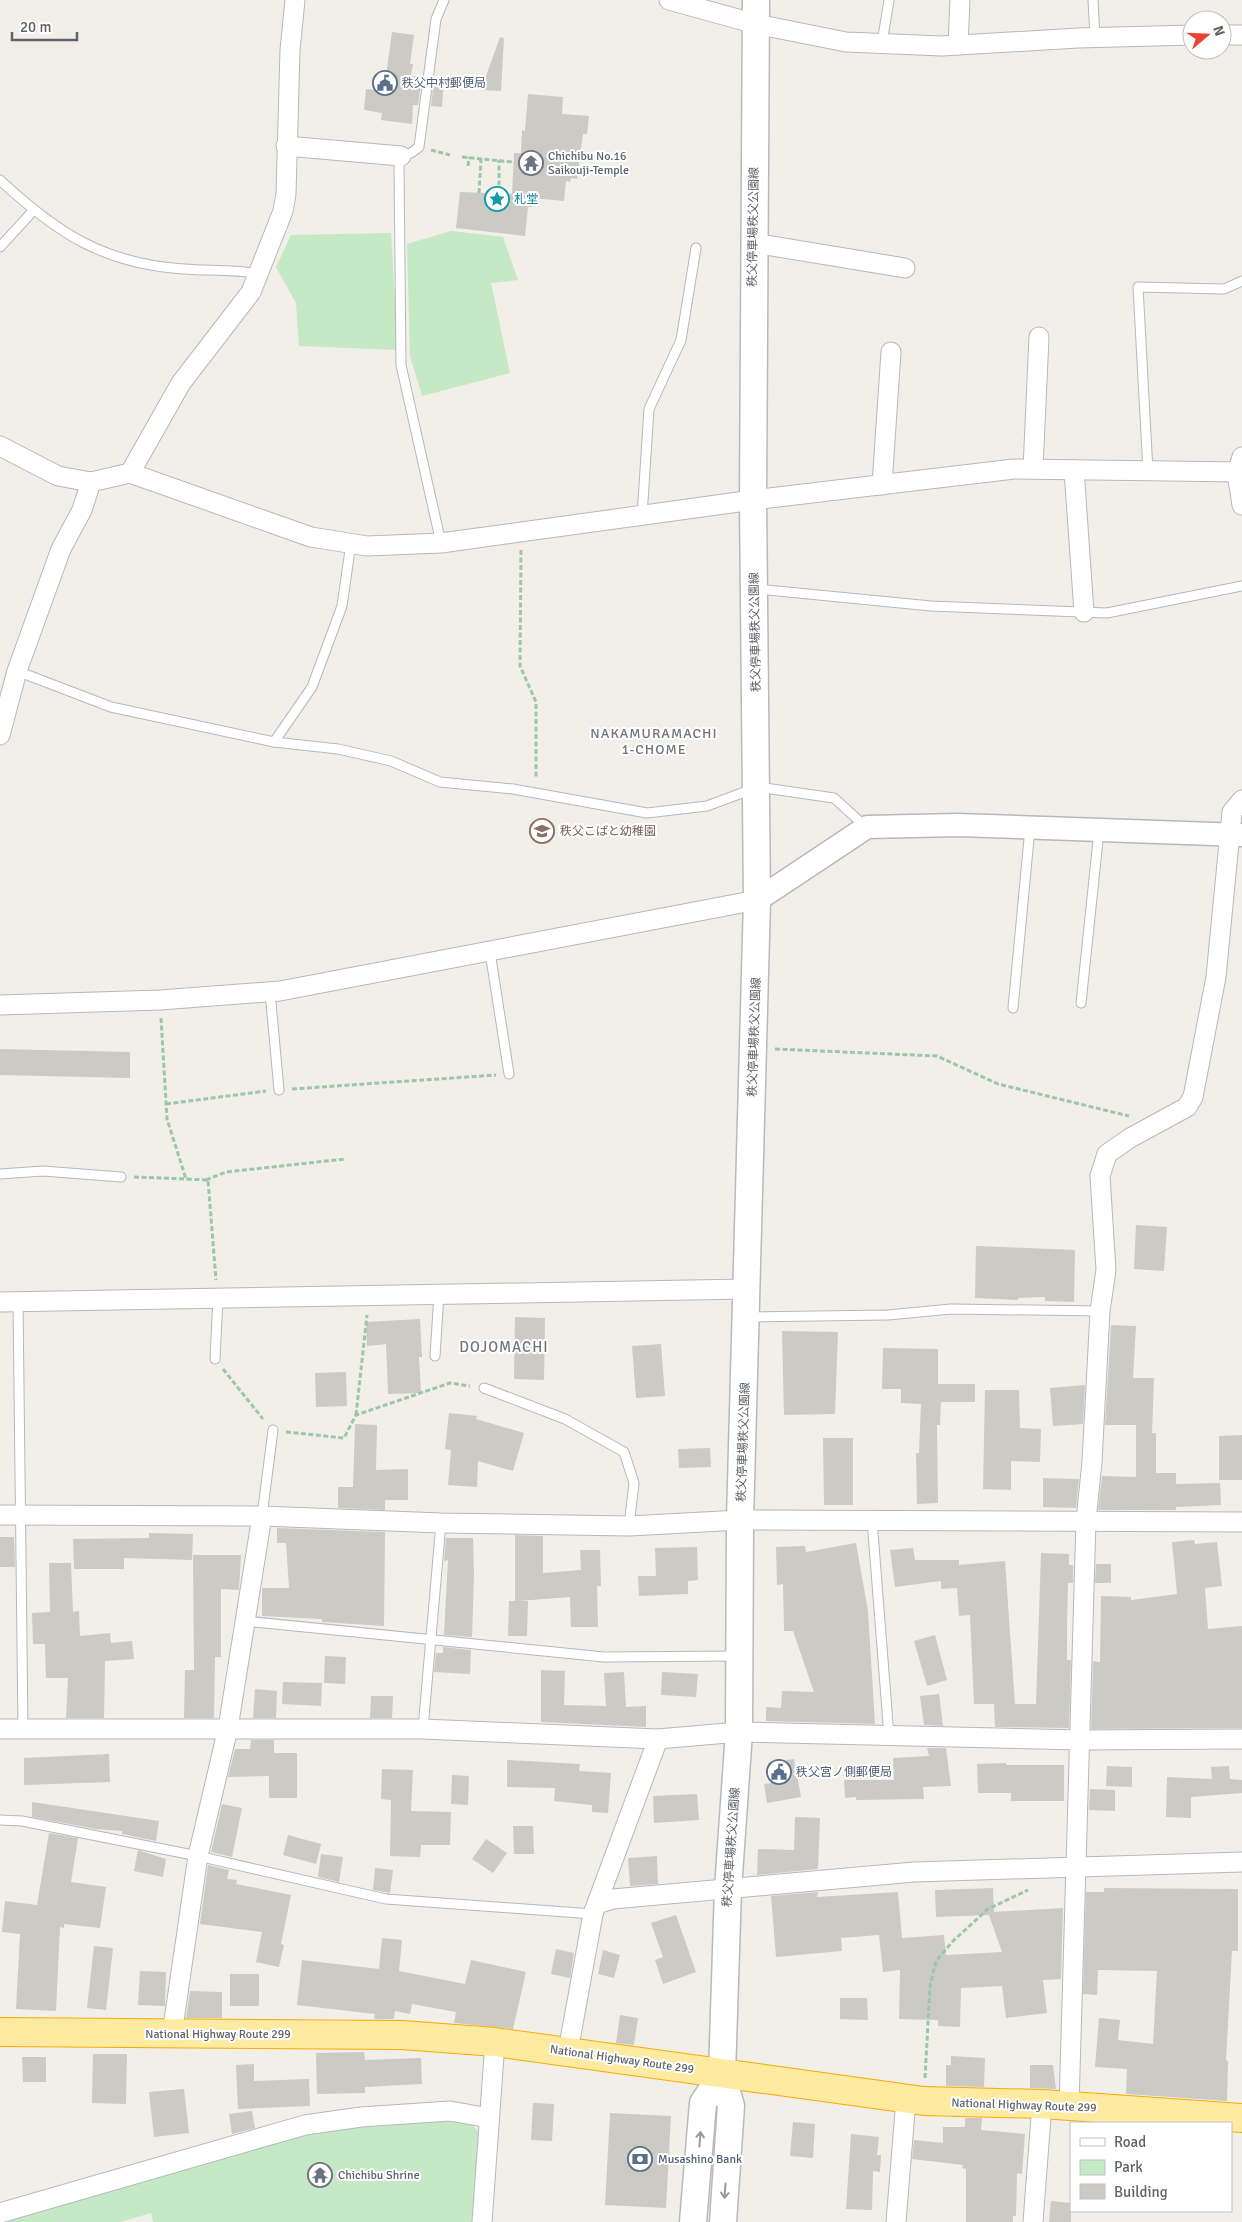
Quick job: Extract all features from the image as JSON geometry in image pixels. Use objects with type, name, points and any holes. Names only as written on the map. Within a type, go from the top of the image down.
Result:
[{"type":"highway","name":"National Highway Route 299","points":[[0,2032],[402,2035],[495,2042],[568,2051],[915,2100],[1056,2105],[1242,2118]]},
{"type":"main road","name":"秩父停車場秩父公園線","points":[[723,2222],[731,2106],[722,2074],[728,1889],[738,1732],[740,1520],[758,900],[758,787],[752,500],[756,12]]},
{"type":"main road","points":[[694,2222],[703,2104],[722,2074]]},
{"type":"street","points":[[130,473],[181,382],[251,292],[260,274],[282,211],[286,194],[286,146],[294,0]]},
{"type":"street","points":[[669,0],[756,12],[846,42],[958,45],[1182,35]]},
{"type":"street","points":[[958,45],[960,0]]},
{"type":"street","points":[[286,146],[401,156]]},
{"type":"street","points":[[753,243],[905,268]]},
{"type":"street","points":[[1033,469],[1039,337]]},
{"type":"street","points":[[882,485],[891,352]]},
{"type":"street","points":[[0,446],[58,476],[91,482],[130,473],[311,536],[367,546],[440,543],[752,500],[1014,469],[1148,471],[1240,467],[1242,505]]},
{"type":"street","points":[[1074,470],[1084,612]]},
{"type":"street","points":[[0,735],[8,669],[60,549],[82,510],[91,482]]},
{"type":"street","points":[[1033,2222],[1056,2105],[1074,1868],[1081,1740],[1086,1520],[1092,1462],[1100,1311],[1106,1270],[1100,1176],[1108,1154],[1187,1107],[1193,1097],[1216,977],[1236,834],[1232,812],[1242,800]]},
{"type":"street","points":[[0,1004],[160,1000],[270,992],[758,900],[866,827],[958,825],[1236,834]]},
{"type":"street","points":[[9,1302],[369,1294],[747,1289]]},
{"type":"street","points":[[0,1515],[262,1516],[629,1526],[740,1520],[1242,1522]]},
{"type":"street","points":[[172,2034],[198,1856],[228,1728],[262,1516]]},
{"type":"street","points":[[0,1729],[423,1729],[658,1739],[738,1732],[1081,1740],[1242,1739]]},
{"type":"street","points":[[568,2051],[595,1909],[658,1739]]},
{"type":"street","points":[[595,1909],[613,1898],[914,1872],[1242,1862]]},
{"type":"street","points":[[482,2222],[495,2042]]},
{"type":"street","points":[[896,2222],[915,2100]]},
{"type":"street","points":[[0,2213],[305,2126],[361,2117],[450,2111],[489,2118]]},
{"type":"lane","points":[[440,543],[402,365],[401,156],[411,153],[419,147],[436,19],[444,0]]},
{"type":"lane","points":[[882,43],[889,0]]},
{"type":"lane","points":[[1094,0],[1095,38]]},
{"type":"lane","points":[[0,180],[33,211],[102,253],[146,265],[184,269],[243,270],[260,274]]},
{"type":"lane","points":[[0,247],[33,211]]},
{"type":"lane","points":[[642,516],[649,409],[680,340],[696,248]]},
{"type":"lane","points":[[1148,471],[1138,287],[1224,289],[1242,280]]},
{"type":"lane","points":[[274,742],[312,687],[342,606],[351,543]]},
{"type":"lane","points":[[755,589],[931,606],[1107,613],[1242,586]]},
{"type":"lane","points":[[8,669],[111,707],[274,742],[338,750],[391,761],[440,782],[513,790],[647,813],[707,806],[758,787],[834,798],[866,827]]},
{"type":"lane","points":[[1013,1008],[1030,828]]},
{"type":"lane","points":[[1081,1003],[1100,831]]},
{"type":"lane","points":[[490,952],[509,1074]]},
{"type":"lane","points":[[270,992],[279,1090]]},
{"type":"lane","points":[[0,1174],[44,1171],[121,1177]]},
{"type":"lane","points":[[435,1356],[439,1293]]},
{"type":"lane","points":[[215,1359],[218,1298]]},
{"type":"lane","points":[[9,1302],[20,1514],[23,1729]]},
{"type":"lane","points":[[746,1317],[888,1315],[951,1309],[1100,1311]]},
{"type":"lane","points":[[484,1388],[565,1420],[624,1452],[634,1483],[629,1526]]},
{"type":"lane","points":[[262,1516],[273,1430]]},
{"type":"lane","points":[[872,1520],[889,1736]]},
{"type":"lane","points":[[423,1729],[441,1522]]},
{"type":"lane","points":[[245,1621],[604,1657],[740,1656]]},
{"type":"lane","points":[[0,1820],[22,1821],[198,1856],[386,1899],[595,1909]]},
{"type":"path","points":[[462,157],[514,162]]},
{"type":"path","points":[[468,166],[469,157]]},
{"type":"path","points":[[479,193],[481,158]]},
{"type":"path","points":[[499,160],[499,193]]},
{"type":"path","points":[[520,532],[520,666],[536,702],[536,794]]},
{"type":"path","points":[[160,1000],[167,1120],[186,1179]]},
{"type":"path","points":[[754,1048],[937,1056],[998,1084],[1156,1124]]},
{"type":"path","points":[[166,1104],[279,1090],[509,1074]]},
{"type":"path","points":[[121,1177],[208,1180],[226,1172],[345,1159]]},
{"type":"path","points":[[208,1180],[218,1298]]},
{"type":"path","points":[[215,1359],[273,1430],[344,1438],[356,1415],[369,1294]]},
{"type":"path","points":[[356,1415],[450,1383],[484,1388]]},
{"type":"path","points":[[915,2100],[930,1986],[936,1960],[953,1941],[988,1909],[1031,1888]]},
{"type":"green space","points":[[451,231],[503,237],[518,280],[491,283],[510,373],[422,396],[410,356],[407,244]]},
{"type":"green space","points":[[391,233],[398,350],[299,346],[296,303],[276,267],[291,235]]},
{"type":"green space","name":"Chichibu Shrine","points":[[418,2121],[472,2123],[480,2135],[472,2222],[153,2222],[151,2213],[120,2222],[0,2222],[302,2135],[352,2126]]},
{"type":"building","points":[[392,32],[414,35],[410,64],[413,64],[411,76],[422,77],[418,105],[413,105],[412,124],[381,120],[382,113],[364,110],[366,89],[384,91]]},
{"type":"building","points":[[500,37],[504,38],[501,91],[481,90]]},
{"type":"building","points":[[434,78],[444,79],[442,107],[431,106]]},
{"type":"building","points":[[528,94],[563,97],[562,114],[589,116],[587,134],[583,134],[577,179],[571,178],[570,182],[566,181],[564,201],[533,198],[532,207],[528,207],[525,236],[456,228],[460,192],[512,194],[514,153],[521,153],[522,130],[525,131]]},
{"type":"building","points":[[0,1049],[130,1052],[130,1078],[0,1075]]},
{"type":"building","points":[[1136,1225],[1167,1227],[1164,1271],[1134,1269]]},
{"type":"building","points":[[976,1246],[1075,1250],[1074,1302],[1045,1301],[1045,1297],[1018,1298],[1018,1300],[975,1298]]},
{"type":"building","points":[[515,1317],[545,1318],[544,1380],[514,1379]]},
{"type":"building","points":[[420,1319],[422,1357],[419,1357],[421,1393],[388,1394],[386,1344],[367,1346],[366,1322]]},
{"type":"building","points":[[1111,1325],[1136,1326],[1133,1378],[1154,1378],[1152,1433],[1156,1433],[1156,1473],[1176,1473],[1176,1484],[1220,1483],[1221,1505],[1176,1507],[1176,1510],[1098,1510],[1102,1476],[1136,1477],[1136,1425],[1105,1425]]},
{"type":"building","points":[[782,1331],[838,1332],[835,1414],[784,1415]]},
{"type":"building","points":[[661,1344],[665,1396],[636,1398],[632,1346]]},
{"type":"building","points":[[883,1348],[938,1349],[938,1384],[975,1384],[975,1402],[941,1402],[940,1425],[937,1425],[938,1503],[917,1504],[916,1453],[919,1453],[921,1404],[901,1403],[901,1389],[882,1389]]},
{"type":"building","points":[[346,1372],[347,1406],[316,1407],[315,1373]]},
{"type":"building","points":[[1085,1385],[1083,1424],[1053,1426],[1050,1388]]},
{"type":"building","points":[[985,1390],[1019,1390],[1020,1428],[1041,1429],[1040,1462],[1011,1461],[1011,1490],[983,1489]]},
{"type":"building","points":[[449,1413],[477,1416],[476,1419],[524,1433],[513,1471],[478,1461],[477,1487],[448,1485],[451,1450],[445,1449]]},
{"type":"building","points":[[355,1424],[377,1425],[376,1470],[408,1469],[408,1500],[385,1500],[385,1510],[338,1508],[338,1487],[353,1487]]},
{"type":"building","points":[[1242,1435],[1242,1480],[1219,1480],[1219,1436]]},
{"type":"building","points":[[823,1438],[853,1438],[853,1505],[824,1505]]},
{"type":"building","points":[[710,1448],[711,1467],[679,1468],[678,1449]]},
{"type":"building","points":[[1043,1478],[1079,1479],[1076,1508],[1043,1507]]},
{"type":"building","points":[[277,1528],[385,1532],[384,1626],[322,1622],[322,1619],[262,1616],[262,1588],[289,1588],[286,1543],[277,1543]]},
{"type":"building","points":[[149,1533],[193,1534],[192,1560],[124,1558],[124,1569],[74,1569],[73,1539],[149,1538]]},
{"type":"building","points":[[515,1535],[543,1536],[543,1573],[581,1570],[580,1550],[600,1550],[601,1586],[597,1586],[598,1627],[571,1627],[570,1597],[519,1601],[528,1601],[527,1636],[508,1636],[509,1601],[515,1601]]},
{"type":"building","points":[[0,1537],[14,1537],[15,1567],[0,1567]]},
{"type":"building","points":[[446,1538],[473,1538],[472,1637],[444,1635],[448,1560],[444,1561]]},
{"type":"building","points":[[1194,1540],[1195,1544],[1217,1542],[1222,1586],[1205,1588],[1208,1629],[1242,1626],[1242,1728],[1091,1729],[1093,1661],[1100,1662],[1101,1596],[1131,1597],[1131,1600],[1177,1594],[1172,1542]]},
{"type":"building","points":[[856,1543],[868,1611],[875,1724],[766,1721],[766,1707],[781,1708],[782,1691],[814,1692],[793,1631],[784,1631],[783,1584],[777,1585],[776,1547],[805,1546],[806,1552]]},
{"type":"building","points":[[697,1547],[698,1580],[688,1581],[688,1594],[639,1596],[638,1576],[656,1576],[655,1548]]},
{"type":"building","points":[[913,1548],[915,1560],[959,1560],[959,1565],[1005,1561],[1015,1704],[1036,1704],[1041,1553],[1069,1554],[1069,1565],[1073,1565],[1073,1583],[1068,1583],[1067,1660],[1071,1660],[1069,1728],[995,1727],[994,1704],[974,1704],[970,1615],[959,1616],[957,1588],[941,1589],[941,1581],[895,1587],[890,1550]]},
{"type":"building","points":[[193,1555],[241,1555],[239,1590],[221,1589],[221,1657],[215,1657],[214,1718],[184,1718],[185,1670],[194,1670]]},
{"type":"building","points":[[49,1563],[71,1563],[73,1612],[79,1611],[80,1636],[110,1633],[111,1643],[132,1641],[134,1659],[105,1661],[104,1718],[66,1718],[68,1678],[46,1678],[45,1644],[33,1644],[32,1613],[50,1612]]},
{"type":"building","points":[[1096,1564],[1111,1564],[1111,1583],[1095,1583]]},
{"type":"building","points":[[935,1635],[947,1680],[927,1686],[914,1641]]},
{"type":"building","points":[[443,1647],[471,1650],[470,1674],[434,1672],[436,1653],[443,1653]]},
{"type":"building","points":[[325,1656],[346,1657],[345,1684],[324,1683]]},
{"type":"building","points":[[541,1670],[565,1671],[564,1705],[606,1706],[604,1673],[624,1672],[626,1707],[646,1706],[646,1727],[541,1722]]},
{"type":"building","points":[[662,1672],[698,1674],[696,1697],[661,1695]]},
{"type":"building","points":[[283,1682],[322,1683],[321,1706],[282,1704]]},
{"type":"building","points":[[255,1689],[277,1691],[276,1718],[253,1718]]},
{"type":"building","points":[[939,1694],[943,1726],[924,1725],[920,1696]]},
{"type":"building","points":[[371,1696],[393,1696],[392,1718],[370,1718]]},
{"type":"building","points":[[251,1740],[274,1740],[274,1753],[297,1753],[297,1798],[269,1798],[269,1776],[228,1777],[235,1749],[250,1749]]},
{"type":"building","points":[[927,1748],[946,1748],[951,1786],[923,1787],[924,1799],[856,1800],[856,1797],[845,1798],[844,1780],[894,1780],[893,1758],[929,1756]]},
{"type":"building","points":[[109,1754],[110,1782],[24,1785],[24,1758]]},
{"type":"building","points":[[794,1759],[801,1797],[767,1803],[764,1784],[772,1783],[768,1763]]},
{"type":"building","points":[[507,1760],[580,1764],[579,1771],[611,1773],[608,1813],[592,1812],[592,1805],[554,1801],[555,1788],[507,1787]]},
{"type":"building","points":[[1006,1763],[1006,1765],[1064,1765],[1064,1801],[1011,1801],[1011,1793],[978,1793],[977,1764]]},
{"type":"building","points":[[1107,1766],[1132,1767],[1132,1787],[1106,1786]]},
{"type":"building","points":[[1229,1766],[1230,1779],[1242,1780],[1242,1793],[1191,1797],[1191,1818],[1166,1817],[1167,1777],[1212,1779],[1211,1767]]},
{"type":"building","points":[[382,1769],[413,1770],[411,1811],[451,1812],[450,1845],[421,1845],[420,1857],[390,1856],[391,1800],[381,1799]]},
{"type":"building","points":[[452,1775],[469,1776],[468,1805],[451,1804]]},
{"type":"building","points":[[1090,1789],[1115,1790],[1115,1811],[1089,1810]]},
{"type":"building","points":[[697,1794],[699,1820],[654,1823],[653,1796]]},
{"type":"building","points":[[32,1802],[159,1821],[156,1841],[122,1834],[122,1831],[96,1829],[32,1817]]},
{"type":"building","points":[[222,1804],[242,1808],[232,1857],[211,1852]]},
{"type":"building","points":[[795,1817],[820,1818],[818,1869],[757,1875],[758,1849],[794,1850]]},
{"type":"building","points":[[513,1826],[533,1826],[534,1854],[514,1854]]},
{"type":"building","points":[[49,1833],[78,1838],[71,1882],[106,1887],[100,1928],[64,1924],[64,1928],[60,1927],[56,2011],[16,2009],[20,1934],[2,1932],[5,1901],[37,1905]]},
{"type":"building","points":[[288,1835],[321,1844],[316,1864],[283,1855]]},
{"type":"building","points":[[486,1839],[507,1853],[493,1873],[472,1859]]},
{"type":"building","points":[[138,1850],[166,1859],[163,1877],[134,1871]]},
{"type":"building","points":[[321,1854],[343,1857],[339,1882],[318,1877]]},
{"type":"building","points":[[657,1856],[658,1884],[630,1886],[628,1858]]},
{"type":"building","points":[[208,1865],[229,1870],[227,1879],[237,1880],[236,1884],[291,1895],[281,1944],[284,1945],[279,1967],[256,1962],[262,1932],[200,1924]]},
{"type":"building","points":[[375,1868],[393,1870],[390,1893],[373,1890]]},
{"type":"building","points":[[993,1888],[994,1912],[1063,1908],[1061,1979],[1043,1980],[1047,2013],[1006,2018],[1002,1986],[961,1988],[960,2027],[938,2026],[938,2020],[899,2019],[900,1970],[883,1972],[879,1935],[841,1938],[842,1951],[776,1957],[771,1896],[818,1892],[817,1897],[898,1892],[902,1938],[944,1935],[946,1955],[1002,1952],[989,1915],[936,1917],[935,1890]]},
{"type":"building","points":[[1104,1888],[1238,1889],[1238,1951],[1232,1951],[1226,2060],[1228,2061],[1227,2101],[1126,2094],[1127,2069],[1095,2067],[1099,2018],[1120,2020],[1118,2040],[1153,2044],[1157,1971],[1098,1970],[1097,1995],[1083,1994],[1086,1892],[1104,1892]]},
{"type":"building","points":[[676,1915],[696,1972],[663,1984],[655,1960],[663,1957],[651,1923]]},
{"type":"building","points":[[382,1938],[402,1940],[399,1971],[465,1984],[471,1960],[526,1972],[513,2029],[454,2023],[456,2012],[412,2004],[410,2014],[395,2011],[394,2019],[374,2019],[375,2014],[297,2005],[302,1960],[379,1969]]},
{"type":"building","points":[[94,1946],[113,1948],[106,2010],[87,2008]]},
{"type":"building","points":[[556,1949],[574,1953],[570,1978],[551,1974]]},
{"type":"building","points":[[603,1950],[620,1955],[614,1978],[598,1974]]},
{"type":"building","points":[[140,1971],[166,1972],[165,2006],[138,2005]]},
{"type":"building","points":[[230,1974],[259,1974],[259,2006],[230,2006]]},
{"type":"building","points":[[190,1991],[222,1992],[222,2018],[186,2018]]},
{"type":"building","points":[[840,1998],[867,1998],[868,2020],[840,2019]]},
{"type":"building","points":[[620,2015],[638,2018],[634,2045],[616,2043]]},
{"type":"building","points":[[364,2052],[365,2060],[421,2058],[422,2084],[365,2087],[365,2093],[317,2094],[316,2053]]},
{"type":"building","points":[[93,2054],[127,2054],[126,2104],[92,2103]]},
{"type":"building","points":[[951,2056],[985,2058],[984,2087],[946,2086],[946,2065],[951,2065]]},
{"type":"building","points":[[22,2057],[46,2057],[46,2082],[23,2082]]},
{"type":"building","points":[[254,2064],[254,2081],[309,2079],[310,2106],[238,2109],[236,2065]]},
{"type":"building","points":[[1030,2065],[1053,2065],[1056,2089],[1030,2088]]},
{"type":"building","points":[[184,2089],[189,2133],[154,2137],[149,2092]]},
{"type":"building","points":[[533,2103],[554,2104],[552,2141],[531,2140]]},
{"type":"building","points":[[252,2111],[255,2128],[232,2134],[229,2114]]},
{"type":"building","points":[[610,2113],[671,2116],[666,2208],[605,2205]]},
{"type":"building","points":[[965,2118],[982,2118],[981,2130],[1025,2134],[1022,2174],[1017,2173],[1016,2216],[1013,2216],[1013,2222],[966,2222],[966,2169],[962,2168],[963,2165],[912,2159],[914,2140],[943,2143],[943,2127],[965,2127]]},
{"type":"building","points":[[793,2122],[815,2124],[813,2158],[790,2156]]},
{"type":"building","points":[[851,2134],[879,2137],[877,2155],[881,2155],[880,2172],[873,2171],[872,2210],[846,2209]]},
{"type":"building","points":[[1051,2201],[1070,2203],[1071,2222],[1049,2222]]},
{"type":"place","name":"秩父中村郵便局","points":[[385,83]]},
{"type":"place","name":"Chichibu No.16 Saikouji-Temple","points":[[531,163]]},
{"type":"place","name":"札堂","points":[[497,199]]},
{"type":"place","name":"秩父こばと幼稚園","points":[[542,831]]},
{"type":"place","name":"秩父宮ノ側郵便局","points":[[779,1772]]},
{"type":"place","name":"Musashino Bank","points":[[640,2159]]},
{"type":"place","name":"Chichibu Shrine","points":[[320,2175]]},
{"type":"district","name":"NAKAMURAMACHI 1-CHOME","points":[[654,742]]},
{"type":"district","name":"DOJOMACHI","points":[[504,1347]]}]
